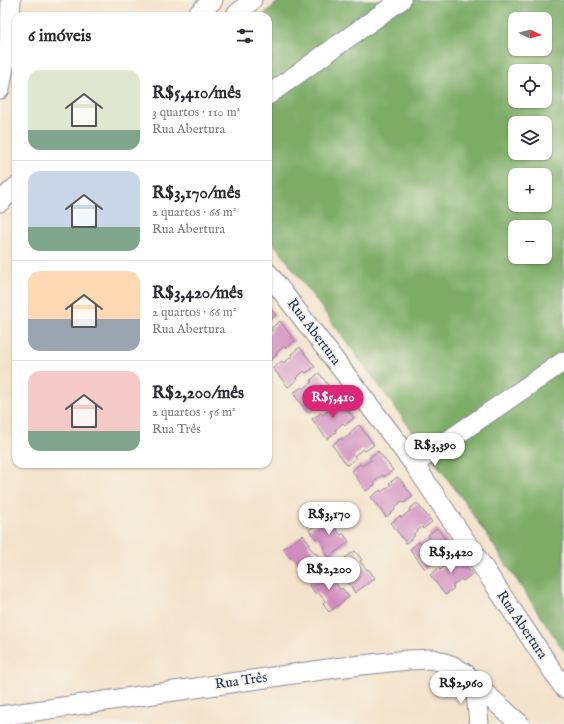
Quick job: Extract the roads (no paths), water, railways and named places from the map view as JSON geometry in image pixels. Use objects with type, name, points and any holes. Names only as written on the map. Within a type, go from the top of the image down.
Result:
[{"type":"street","points":[[0,89],[9,41],[12,0]]},
{"type":"street","points":[[200,12],[213,0]]},
{"type":"street","points":[[239,12],[252,0]]},
{"type":"street","points":[[272,92],[401,0]]},
{"type":"street","points":[[0,202],[12,191]]},
{"type":"street","name":"Rua Abertura","points":[[272,278],[414,464],[564,688]]},
{"type":"street","points":[[414,464],[564,361]]},
{"type":"street","name":"Rua Três","points":[[0,716],[335,668],[433,658],[454,666],[466,674],[475,684],[520,724]]},
{"type":"street","points":[[475,684],[478,724]]}]
